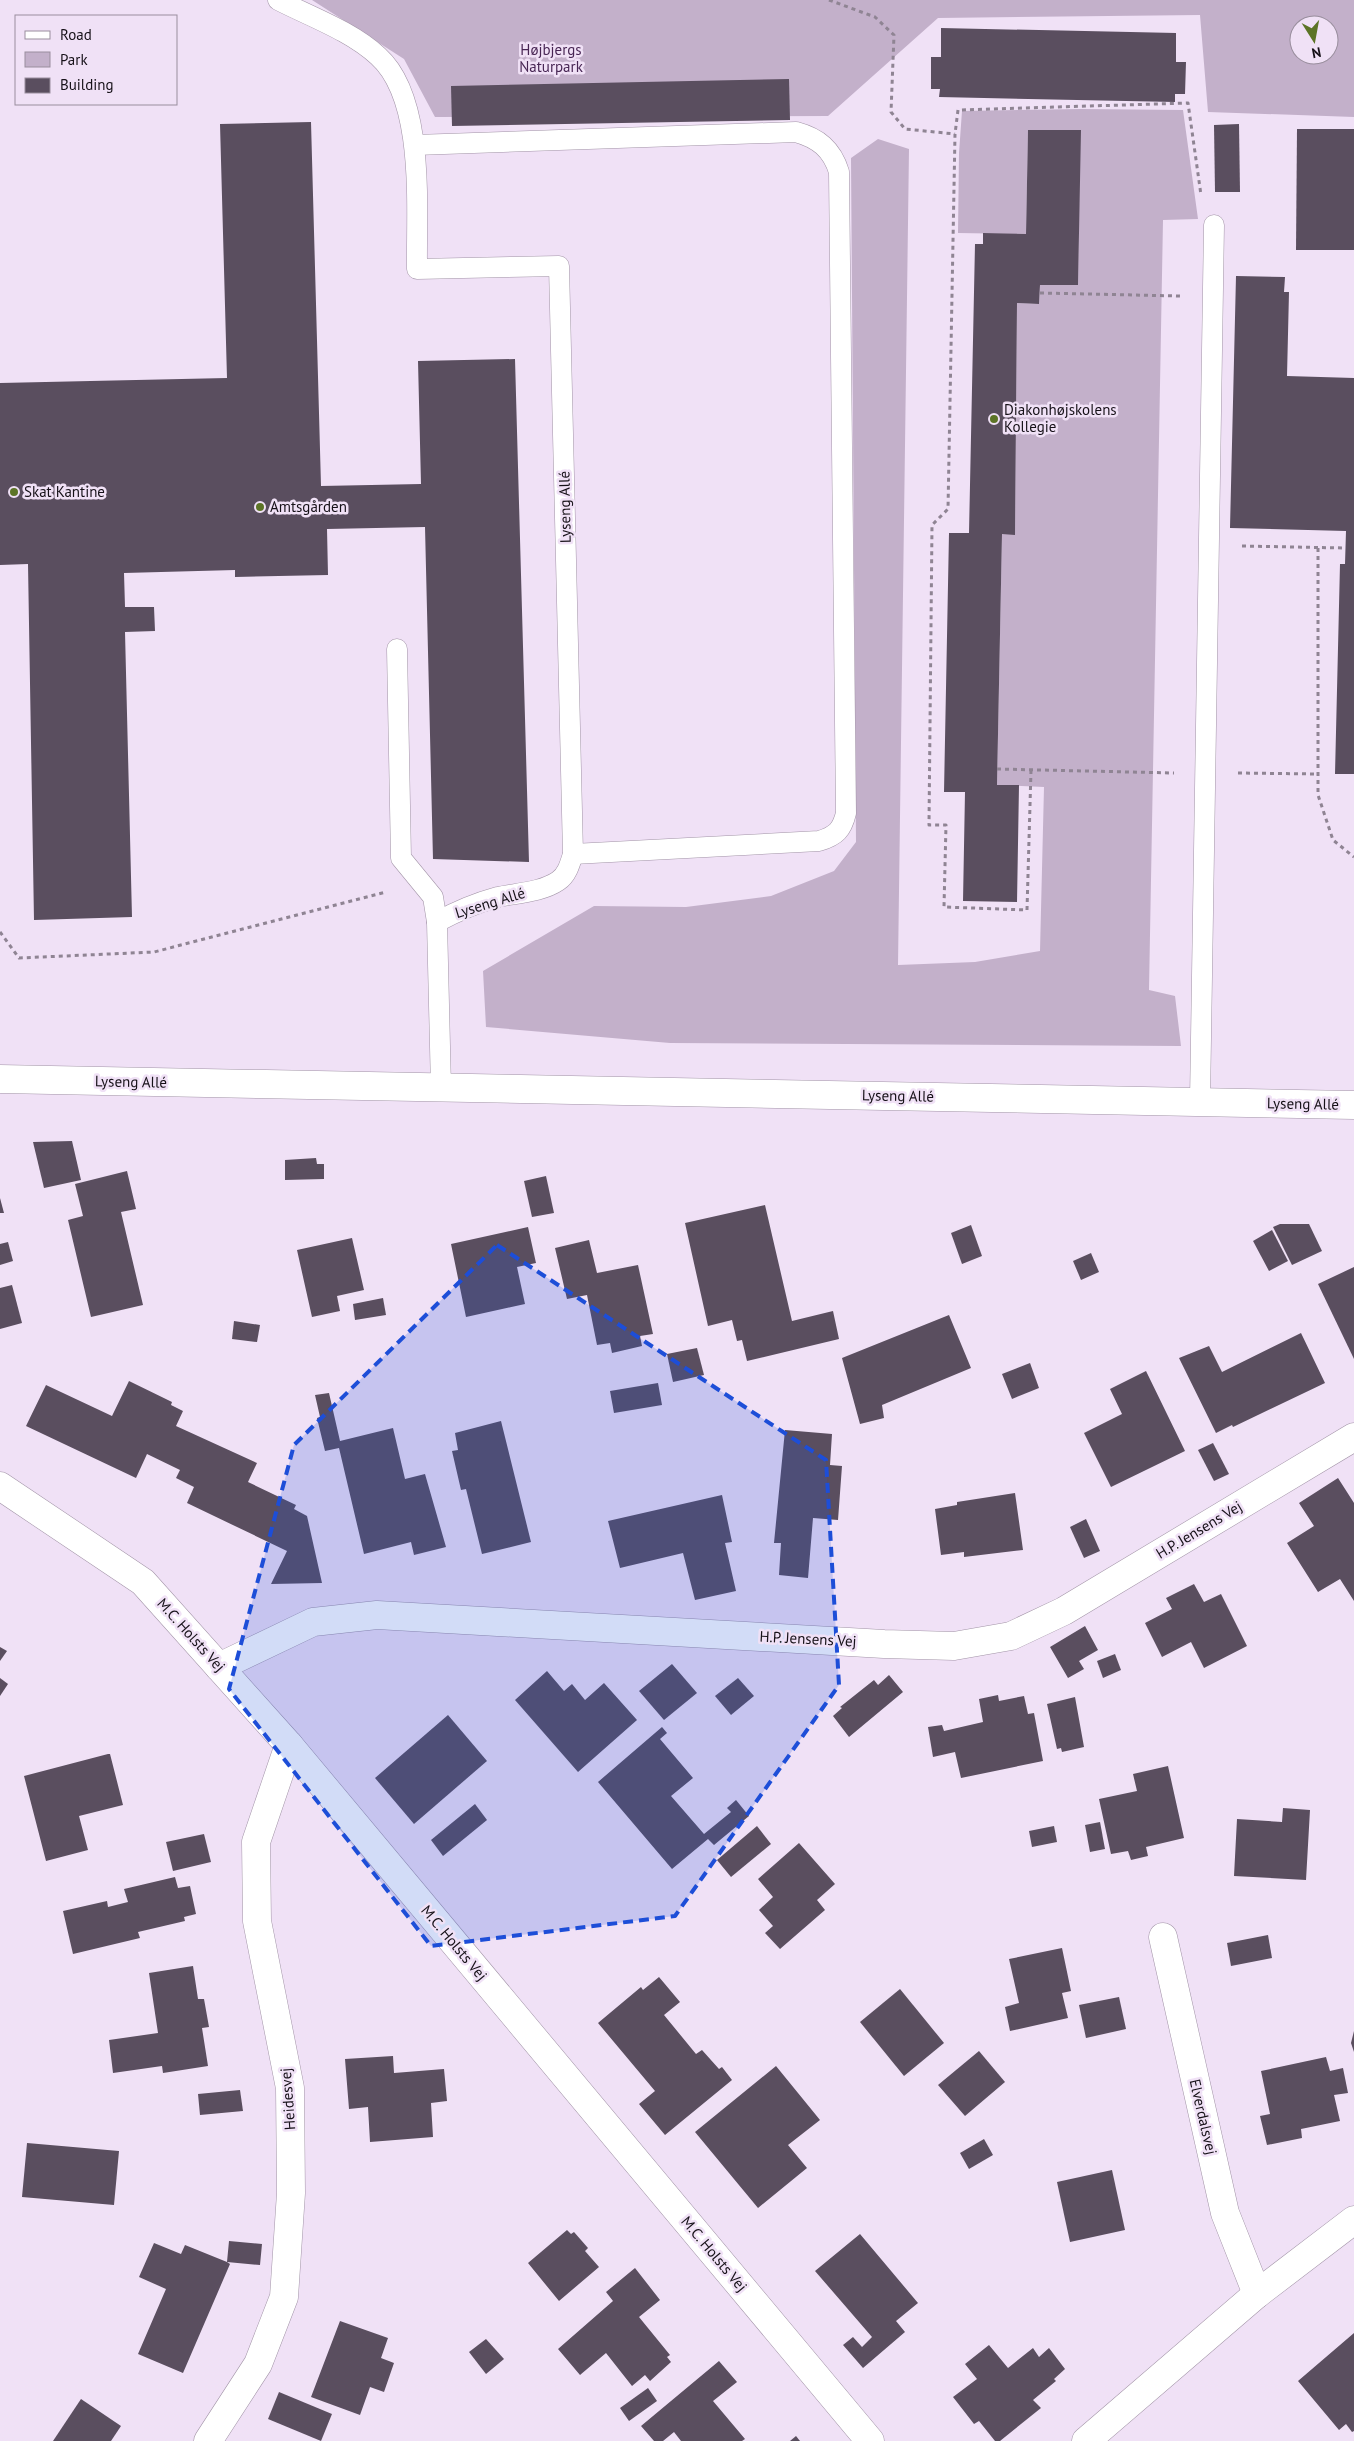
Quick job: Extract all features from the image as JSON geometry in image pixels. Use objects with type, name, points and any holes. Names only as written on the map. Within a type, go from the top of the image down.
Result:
[{"type":"street","name":"Lyseng Allé","points":[[0,1079],[1354,1105]]},
{"type":"street","name":"H.P. Jensens Vej","points":[[219,1667],[313,1622],[377,1615],[884,1644],[954,1646],[1011,1636],[1064,1611],[1354,1437]]},
{"type":"street","name":"M.C. Holsts Vej","points":[[0,1486],[143,1582],[289,1745],[870,2441]]},
{"type":"street","name":"Heidesvej","points":[[208,2441],[215,2434],[258,2364],[284,2297],[291,2193],[290,2088],[258,1921],[256,1842],[289,1745]]},
{"type":"street","name":"Elverdalsvej","points":[[1163,1937],[1225,2213],[1257,2294]]},
{"type":"street","points":[[1086,2441],[1257,2294],[1354,2220]]},
{"type":"lane","points":[[278,0],[360,42],[379,57],[395,77],[404,102],[415,145],[796,132],[812,136],[835,159],[839,172],[846,813],[844,823],[839,832],[820,842],[573,854]]},
{"type":"lane","name":"Lyseng Allé","points":[[415,145],[417,269],[559,266],[573,854],[569,869],[559,880],[546,887],[462,909],[437,922]]},
{"type":"lane","points":[[1200,1101],[1214,225]]},
{"type":"lane","name":"Lyseng Allé","points":[[397,649],[401,858],[432,896],[437,922],[441,1088]]},
{"type":"path","points":[[829,0],[875,17],[894,35],[891,112],[905,129],[955,134]]},
{"type":"path","points":[[1031,770],[1027,910],[944,907],[946,825],[929,825],[932,525],[948,509],[955,134],[958,110],[1188,103],[1204,219],[1214,225]]},
{"type":"path","points":[[1040,293],[1214,296]]},
{"type":"path","points":[[1209,546],[1345,548]]},
{"type":"path","points":[[1318,548],[1318,795],[1333,840],[1354,857]]},
{"type":"path","points":[[997,770],[1318,774]]},
{"type":"path","points":[[0,932],[19,958],[154,952],[423,883]]},
{"type":"highlighted area","points":[[497,1245],[826,1460],[839,1685],[675,1916],[431,1946],[229,1689],[294,1445]]},
{"type":"green space","name":"Højbjergs Naturpark","points":[[312,0],[1354,0],[1354,117],[1208,112],[1200,15],[938,18],[828,116],[435,117],[404,59]]},
{"type":"green space","points":[[1183,110],[1198,219],[1163,220],[1149,990],[1175,996],[1181,1046],[670,1043],[486,1027],[483,971],[594,906],[686,907],[771,896],[834,871],[856,842],[851,158],[878,139],[909,149],[898,965],[975,962],[1040,951],[1044,787],[997,785],[1002,534],[1015,534],[1017,303],[1039,304],[1040,285],[1078,285],[1080,130],[1028,130],[1026,234],[958,233],[959,153],[962,111]]},
{"type":"building","points":[[941,28],[1176,33],[1176,62],[1186,62],[1185,94],[1175,94],[1175,102],[939,97],[940,89],[931,89],[931,57],[941,57]]},
{"type":"building","points":[[789,79],[790,120],[452,126],[451,86]]},
{"type":"building","name":"Amtsgården","points":[[311,122],[321,486],[421,484],[418,361],[515,359],[529,862],[433,859],[425,527],[327,529],[328,575],[235,577],[235,570],[124,573],[125,607],[154,607],[155,631],[125,632],[132,917],[34,920],[28,564],[0,565],[0,383],[227,378],[220,124]]},
{"type":"building","points":[[1239,124],[1240,192],[1215,192],[1214,125]]},
{"type":"building","points":[[1297,129],[1354,129],[1354,250],[1296,250]]},
{"type":"building","name":"Diakonhøjskolens Kollegie","points":[[1028,130],[1081,130],[1078,285],[1040,285],[1039,304],[1017,303],[1015,535],[1002,534],[997,785],[1019,785],[1017,902],[963,901],[965,792],[944,792],[949,533],[969,533],[975,244],[983,244],[983,233],[1026,234]]},
{"type":"building","points":[[1236,276],[1285,277],[1284,292],[1289,292],[1287,376],[1354,378],[1354,774],[1335,774],[1340,564],[1345,564],[1346,531],[1230,528]]},
{"type":"building","points":[[72,1141],[81,1180],[44,1188],[33,1142]]},
{"type":"building","points":[[316,1158],[317,1164],[324,1164],[324,1179],[285,1180],[285,1160]]},
{"type":"building","points":[[127,1171],[136,1209],[121,1212],[143,1305],[91,1317],[68,1220],[83,1216],[75,1184]]},
{"type":"building","points":[[546,1176],[554,1213],[532,1217],[524,1181]]},
{"type":"building","points":[[0,1198],[4,1213],[0,1213]]},
{"type":"building","points":[[765,1205],[792,1321],[833,1311],[839,1339],[747,1361],[742,1340],[737,1341],[732,1320],[708,1326],[685,1223]]},
{"type":"building","points":[[1280,1224],[1309,1224],[1322,1251],[1292,1265],[1273,1227]]},
{"type":"building","points":[[971,1225],[982,1256],[962,1264],[951,1233]]},
{"type":"building","points":[[528,1227],[536,1263],[517,1267],[525,1304],[466,1317],[451,1244]]},
{"type":"building","points":[[1272,1230],[1288,1261],[1269,1271],[1253,1241]]},
{"type":"building","points":[[352,1238],[364,1290],[337,1296],[340,1311],[312,1317],[297,1250]]},
{"type":"building","points":[[589,1240],[597,1273],[638,1265],[653,1334],[640,1336],[642,1346],[612,1353],[610,1343],[597,1345],[587,1295],[567,1299],[555,1248]]},
{"type":"building","points":[[8,1242],[13,1261],[0,1265],[0,1244]]},
{"type":"building","points":[[1091,1253],[1099,1272],[1081,1280],[1073,1261]]},
{"type":"building","points":[[1354,1267],[1354,1359],[1318,1284]]},
{"type":"building","points":[[12,1285],[22,1323],[0,1329],[0,1288]]},
{"type":"building","points":[[383,1298],[386,1315],[355,1320],[353,1304]]},
{"type":"building","points":[[949,1315],[971,1368],[882,1405],[884,1418],[860,1424],[842,1358]]},
{"type":"building","points":[[234,1321],[260,1325],[257,1342],[232,1339]]},
{"type":"building","points":[[1301,1333],[1325,1383],[1233,1427],[1232,1425],[1216,1433],[1179,1358],[1209,1346],[1222,1372]]},
{"type":"building","points":[[697,1348],[704,1375],[673,1382],[667,1354]]},
{"type":"building","points":[[1030,1363],[1039,1388],[1012,1399],[1002,1374]]},
{"type":"building","points":[[1146,1371],[1185,1451],[1111,1487],[1084,1433],[1122,1414],[1110,1389]]},
{"type":"building","points":[[129,1381],[172,1402],[171,1405],[183,1411],[176,1426],[257,1463],[248,1482],[296,1505],[294,1509],[307,1516],[322,1583],[271,1584],[287,1551],[187,1503],[194,1487],[176,1478],[180,1470],[147,1454],[136,1478],[26,1426],[46,1385],[112,1416]]},
{"type":"building","points":[[658,1383],[662,1405],[614,1413],[610,1391]]},
{"type":"building","points":[[329,1393],[340,1441],[393,1428],[405,1479],[425,1474],[446,1547],[414,1555],[411,1542],[364,1554],[339,1448],[325,1451],[317,1418],[320,1417],[315,1395]]},
{"type":"building","points":[[501,1421],[531,1542],[482,1554],[466,1489],[461,1490],[452,1451],[458,1450],[455,1433]]},
{"type":"building","points":[[785,1430],[832,1434],[830,1465],[842,1466],[838,1520],[813,1518],[808,1578],[779,1575],[781,1543],[774,1543]]},
{"type":"building","points":[[1213,1443],[1229,1474],[1214,1481],[1198,1450]]},
{"type":"building","points":[[1338,1478],[1354,1503],[1354,1601],[1340,1579],[1318,1592],[1287,1543],[1314,1526],[1299,1503]]},
{"type":"building","points":[[1015,1493],[1023,1550],[964,1557],[964,1552],[941,1555],[935,1509],[957,1505],[957,1502]]},
{"type":"building","points":[[722,1495],[732,1542],[725,1543],[736,1591],[695,1600],[683,1553],[620,1568],[608,1521]]},
{"type":"building","points":[[1086,1519],[1100,1551],[1084,1558],[1070,1527]]},
{"type":"building","points":[[1194,1584],[1204,1602],[1221,1594],[1247,1646],[1204,1668],[1191,1642],[1162,1657],[1145,1623],[1172,1609],[1166,1598]]},
{"type":"building","points":[[1085,1626],[1098,1650],[1079,1661],[1084,1669],[1068,1678],[1050,1647]]},
{"type":"building","points":[[0,1647],[7,1651],[0,1661]]},
{"type":"building","points":[[1115,1654],[1121,1670],[1103,1678],[1097,1661]]},
{"type":"building","points":[[672,1664],[697,1693],[664,1720],[639,1691]]},
{"type":"building","points":[[547,1671],[564,1691],[572,1684],[585,1700],[604,1683],[637,1720],[578,1772],[515,1700]]},
{"type":"building","points":[[889,1675],[903,1692],[849,1737],[833,1716],[842,1708],[840,1707],[874,1680],[878,1685]]},
{"type":"building","points":[[0,1678],[8,1684],[0,1696]]},
{"type":"building","points":[[738,1678],[754,1696],[731,1715],[715,1696]]},
{"type":"building","points":[[998,1695],[999,1701],[1024,1696],[1028,1714],[1034,1713],[1043,1761],[961,1778],[955,1752],[933,1757],[928,1727],[942,1725],[944,1731],[983,1722],[979,1699]]},
{"type":"building","points":[[1075,1697],[1084,1747],[1062,1752],[1061,1748],[1057,1749],[1047,1704]]},
{"type":"building","points":[[448,1715],[487,1761],[414,1824],[375,1778]]},
{"type":"building","points":[[662,1727],[667,1733],[660,1739],[693,1778],[671,1796],[704,1834],[731,1812],[727,1808],[736,1800],[749,1816],[714,1845],[708,1839],[672,1869],[598,1782]]},
{"type":"building","points":[[110,1754],[123,1805],[79,1816],[88,1850],[46,1861],[24,1776]]},
{"type":"building","points":[[1168,1766],[1184,1838],[1146,1847],[1148,1856],[1131,1860],[1128,1851],[1111,1854],[1099,1799],[1137,1791],[1133,1774]]},
{"type":"building","points":[[475,1804],[487,1820],[443,1856],[431,1840]]},
{"type":"building","points":[[1283,1808],[1310,1810],[1306,1880],[1234,1876],[1237,1819],[1282,1822]]},
{"type":"building","points":[[1100,1822],[1105,1849],[1090,1852],[1085,1825]]},
{"type":"building","points":[[757,1826],[771,1844],[731,1877],[717,1860]]},
{"type":"building","points":[[1054,1826],[1057,1842],[1032,1847],[1029,1831]]},
{"type":"building","points":[[204,1834],[211,1862],[173,1871],[166,1842]]},
{"type":"building","points":[[799,1843],[835,1884],[817,1900],[825,1910],[780,1949],[765,1933],[773,1926],[759,1910],[773,1897],[758,1879]]},
{"type":"building","points":[[175,1877],[178,1888],[190,1886],[196,1914],[184,1917],[185,1921],[138,1932],[140,1938],[73,1954],[63,1911],[107,1901],[108,1907],[128,1902],[124,1889]]},
{"type":"building","points":[[1268,1935],[1272,1958],[1231,1966],[1227,1943]]},
{"type":"building","points":[[1062,1948],[1071,1991],[1062,1993],[1068,2018],[1010,2031],[1005,2007],[1019,2003],[1009,1959]]},
{"type":"building","points":[[193,1966],[198,1999],[204,1999],[209,2027],[202,2028],[208,2066],[163,2073],[162,2066],[113,2073],[109,2040],[158,2033],[149,1973]]},
{"type":"building","points":[[659,1977],[680,2002],[664,2015],[696,2054],[702,2050],[719,2069],[722,2067],[732,2080],[665,2135],[639,2104],[655,2091],[598,2023],[641,1987],[643,1990]]},
{"type":"building","points":[[900,1989],[944,2043],[904,2076],[860,2022]]},
{"type":"building","points":[[1119,1997],[1126,2029],[1086,2038],[1079,2005]]},
{"type":"building","points":[[1354,2031],[1354,2052],[1351,2043]]},
{"type":"building","points":[[979,2051],[1005,2082],[965,2116],[938,2085]]},
{"type":"building","points":[[393,2056],[394,2073],[444,2069],[447,2101],[431,2103],[433,2137],[370,2142],[368,2107],[349,2109],[345,2059]]},
{"type":"building","points":[[1326,2057],[1330,2071],[1343,2068],[1348,2093],[1334,2095],[1340,2121],[1301,2129],[1302,2138],[1267,2145],[1260,2116],[1270,2114],[1261,2071]]},
{"type":"building","points":[[776,2066],[820,2120],[788,2145],[807,2168],[758,2208],[695,2132]]},
{"type":"building","points":[[240,2090],[243,2111],[200,2115],[198,2094]]},
{"type":"building","points":[[984,2139],[993,2155],[969,2169],[960,2153]]},
{"type":"building","points":[[27,2143],[119,2151],[114,2205],[22,2197]]},
{"type":"building","points":[[1112,2170],[1125,2230],[1070,2242],[1057,2182]]},
{"type":"building","points":[[567,2230],[571,2234],[574,2232],[588,2248],[585,2251],[599,2267],[559,2301],[528,2263]]},
{"type":"building","points":[[860,2234],[918,2303],[896,2321],[905,2332],[863,2368],[843,2345],[853,2337],[862,2347],[872,2337],[815,2271]]},
{"type":"building","points":[[229,2241],[262,2244],[260,2265],[227,2262]]},
{"type":"building","points":[[154,2243],[181,2254],[185,2245],[230,2264],[183,2373],[138,2354],[166,2289],[139,2277]]},
{"type":"building","points":[[635,2268],[660,2300],[639,2317],[670,2355],[667,2357],[671,2362],[650,2381],[645,2375],[632,2386],[606,2353],[580,2375],[558,2349],[613,2301],[606,2292]]},
{"type":"building","points":[[340,2321],[388,2338],[381,2358],[394,2363],[384,2392],[370,2387],[360,2415],[311,2397]]},
{"type":"building","points":[[1354,2333],[1354,2431],[1352,2432],[1346,2424],[1339,2430],[1298,2381]]},
{"type":"building","points":[[486,2339],[504,2359],[486,2374],[469,2352]]},
{"type":"building","points":[[989,2345],[1008,2368],[1033,2348],[1039,2357],[1049,2348],[1065,2369],[1054,2379],[1056,2381],[1033,2400],[1041,2408],[1000,2441],[995,2441],[979,2421],[974,2424],[953,2397],[977,2379],[965,2364]]},
{"type":"building","points":[[719,2361],[737,2382],[713,2401],[745,2439],[742,2441],[681,2441],[674,2432],[663,2441],[654,2441],[641,2426]]},
{"type":"building","points":[[648,2388],[657,2401],[629,2421],[620,2408]]},
{"type":"building","points":[[279,2392],[332,2414],[321,2441],[268,2419]]},
{"type":"building","points":[[81,2399],[121,2426],[111,2441],[53,2441]]},
{"type":"building","points":[[796,2436],[800,2441],[790,2441]]},
{"type":"place","name":"Diakonhøjskolens Kollegie","points":[[994,419]]},
{"type":"place","name":"Skat Kantine","points":[[14,492]]},
{"type":"place","name":"Amtsgården","points":[[260,507]]}]
